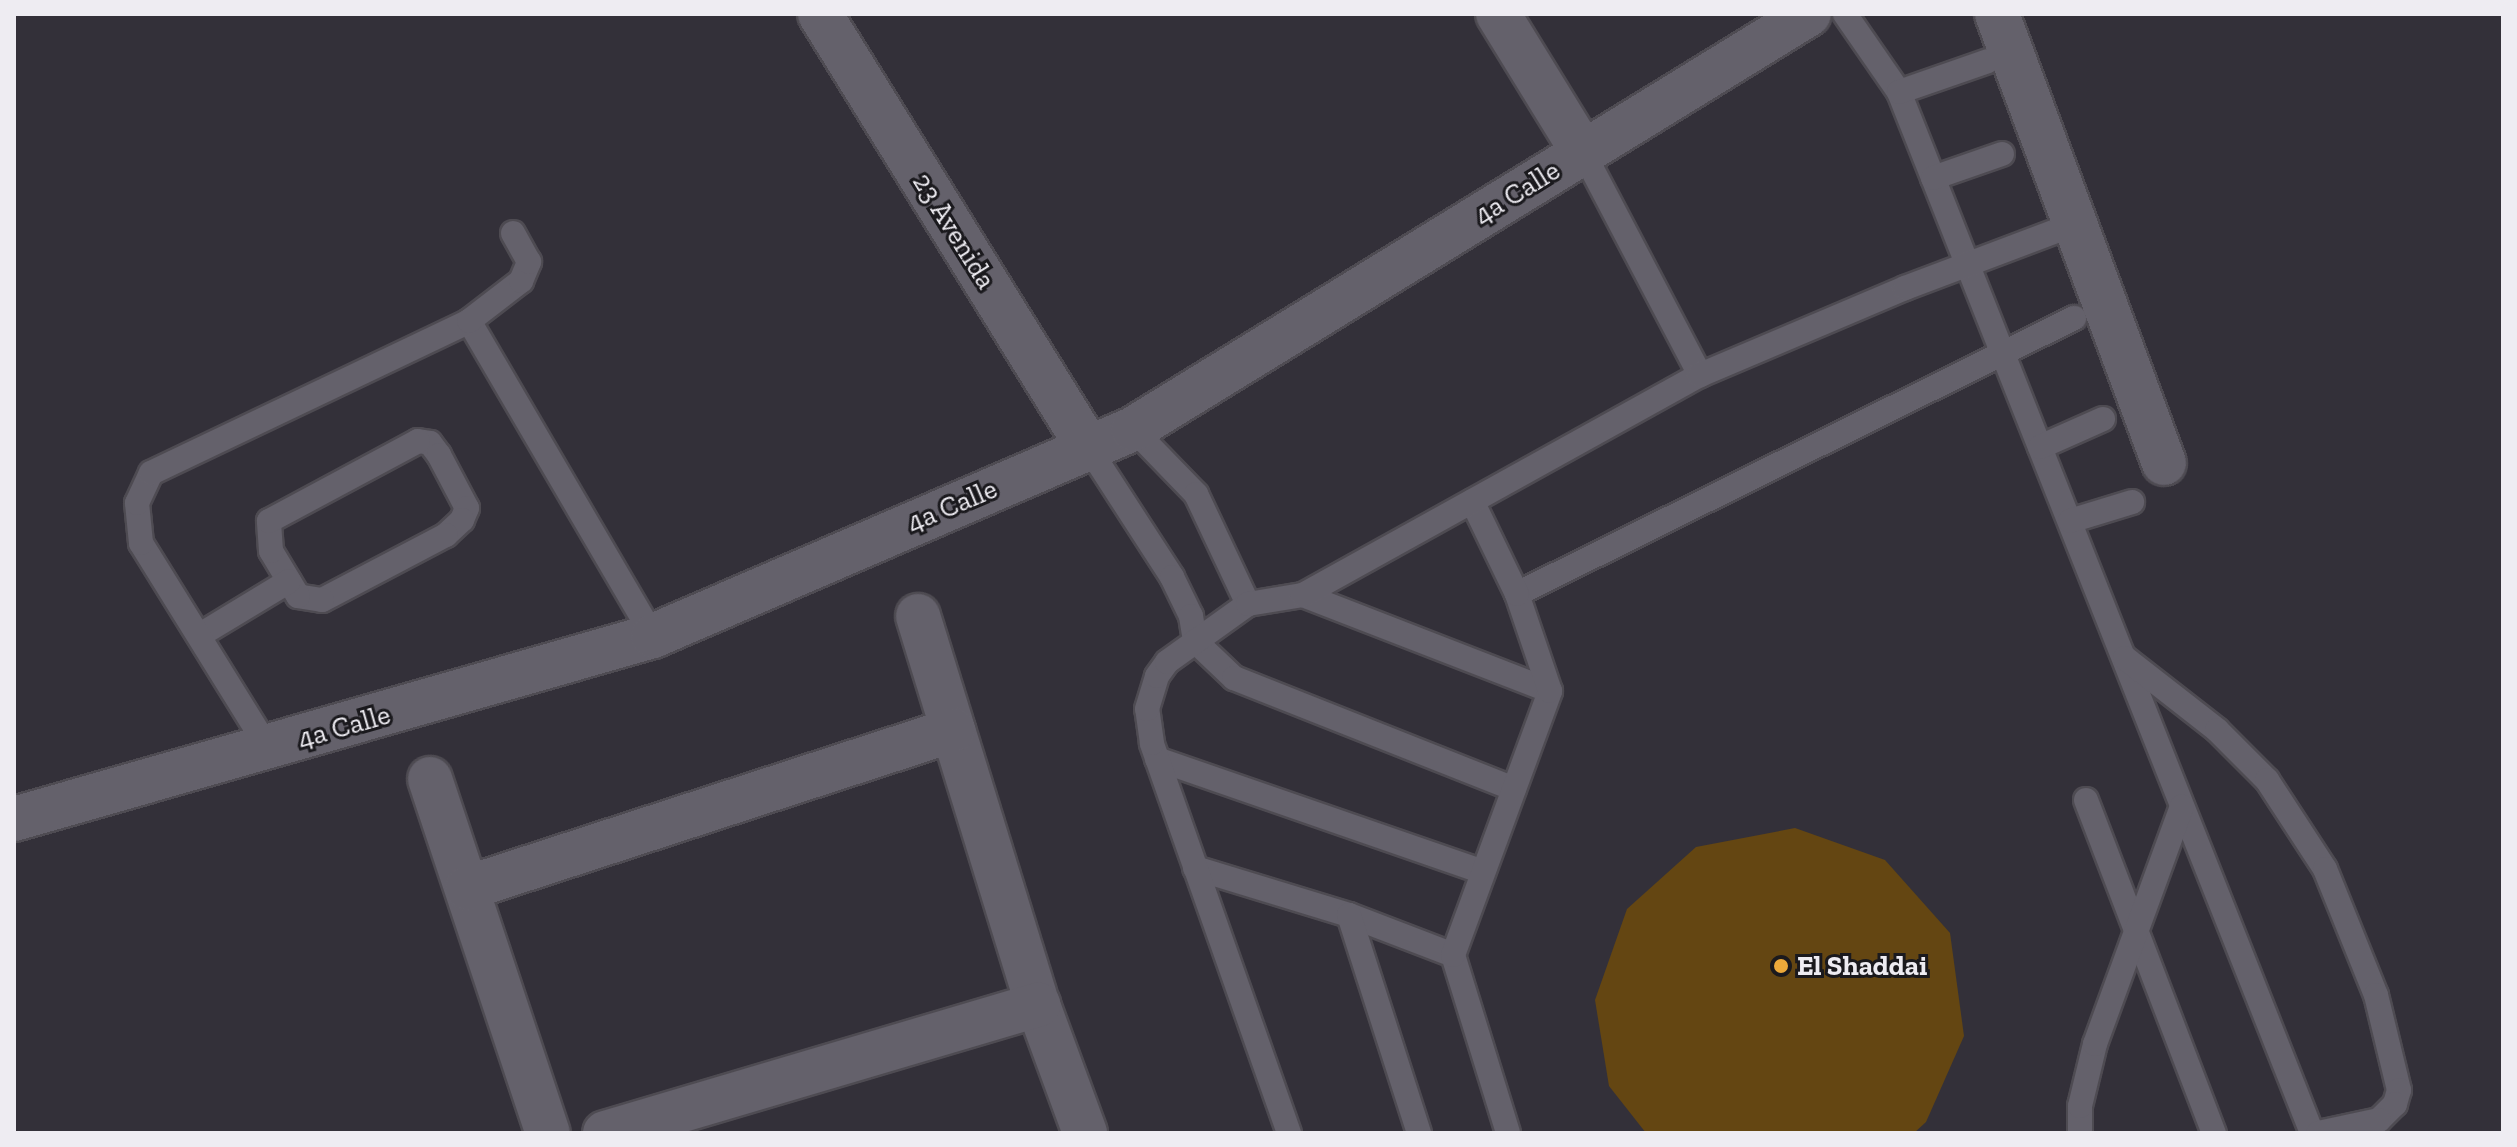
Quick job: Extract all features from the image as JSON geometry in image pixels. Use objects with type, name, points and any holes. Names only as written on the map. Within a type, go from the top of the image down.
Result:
[{"type":"street","name":"23 Avenida","points":[[820,14],[1088,447]]},
{"type":"street","points":[[1498,14],[1583,152]]},
{"type":"street","name":"4a Calle","points":[[14,819],[653,636],[1133,429],[1809,14]]},
{"type":"street","points":[[1997,14],[2164,463]]},
{"type":"street","points":[[918,616],[1038,1005],[1085,1133]]},
{"type":"street","points":[[467,888],[953,730]]},
{"type":"street","points":[[430,779],[548,1133]]},
{"type":"street","points":[[605,1133],[1038,1005]]},
{"type":"lane","points":[[1845,14],[1899,92],[2182,806],[2315,1133],[2379,1120],[2395,1104],[2399,1090],[2376,995],[2325,869],[2267,780],[2217,730],[2123,657]]},
{"type":"lane","points":[[1899,92],[1988,61]]},
{"type":"lane","points":[[1583,152],[1700,375]]},
{"type":"lane","points":[[1933,178],[2002,154]]},
{"type":"lane","points":[[1289,1133],[1147,726],[1150,692],[1167,662],[1248,604],[1303,595],[1700,375],[1967,264],[2053,232]]},
{"type":"lane","points":[[268,748],[141,543],[137,503],[151,473],[469,321],[521,281],[529,262],[513,233]]},
{"type":"lane","points":[[1517,594],[2074,318]]},
{"type":"lane","points":[[469,321],[653,636]]},
{"type":"lane","points":[[2040,447],[2103,419]]},
{"type":"lane","points":[[1133,429],[1196,494],[1248,604]]},
{"type":"lane","points":[[418,441],[430,443],[467,508],[462,520],[446,535],[322,600],[298,596],[289,581],[271,551],[269,521],[418,441]]},
{"type":"lane","points":[[1088,447],[1172,577],[1191,616],[1195,641],[1234,678],[1514,789]]},
{"type":"lane","points":[[1472,501],[1517,594],[1550,691],[1453,955],[1508,1133]]},
{"type":"lane","points":[[2070,521],[2132,502]]},
{"type":"lane","points":[[200,635],[289,581]]},
{"type":"lane","points":[[1303,595],[1550,691]]},
{"type":"lane","points":[[1157,759],[1483,872]]},
{"type":"lane","points":[[2086,800],[2214,1133]]},
{"type":"lane","points":[[2080,1133],[2080,1106],[2095,1044],[2182,806]]},
{"type":"lane","points":[[1195,868],[1349,915],[1453,955]]},
{"type":"lane","points":[[1349,915],[1419,1133]]},
{"type":"building","name":"El Shaddai","points":[[1795,828],[1885,860],[1950,933],[1964,1036],[1926,1122],[1914,1133],[1646,1133],[1609,1086],[1595,1000],[1627,909],[1696,847]]},
{"type":"place","name":"El Shaddai","points":[[1781,966]]}]
